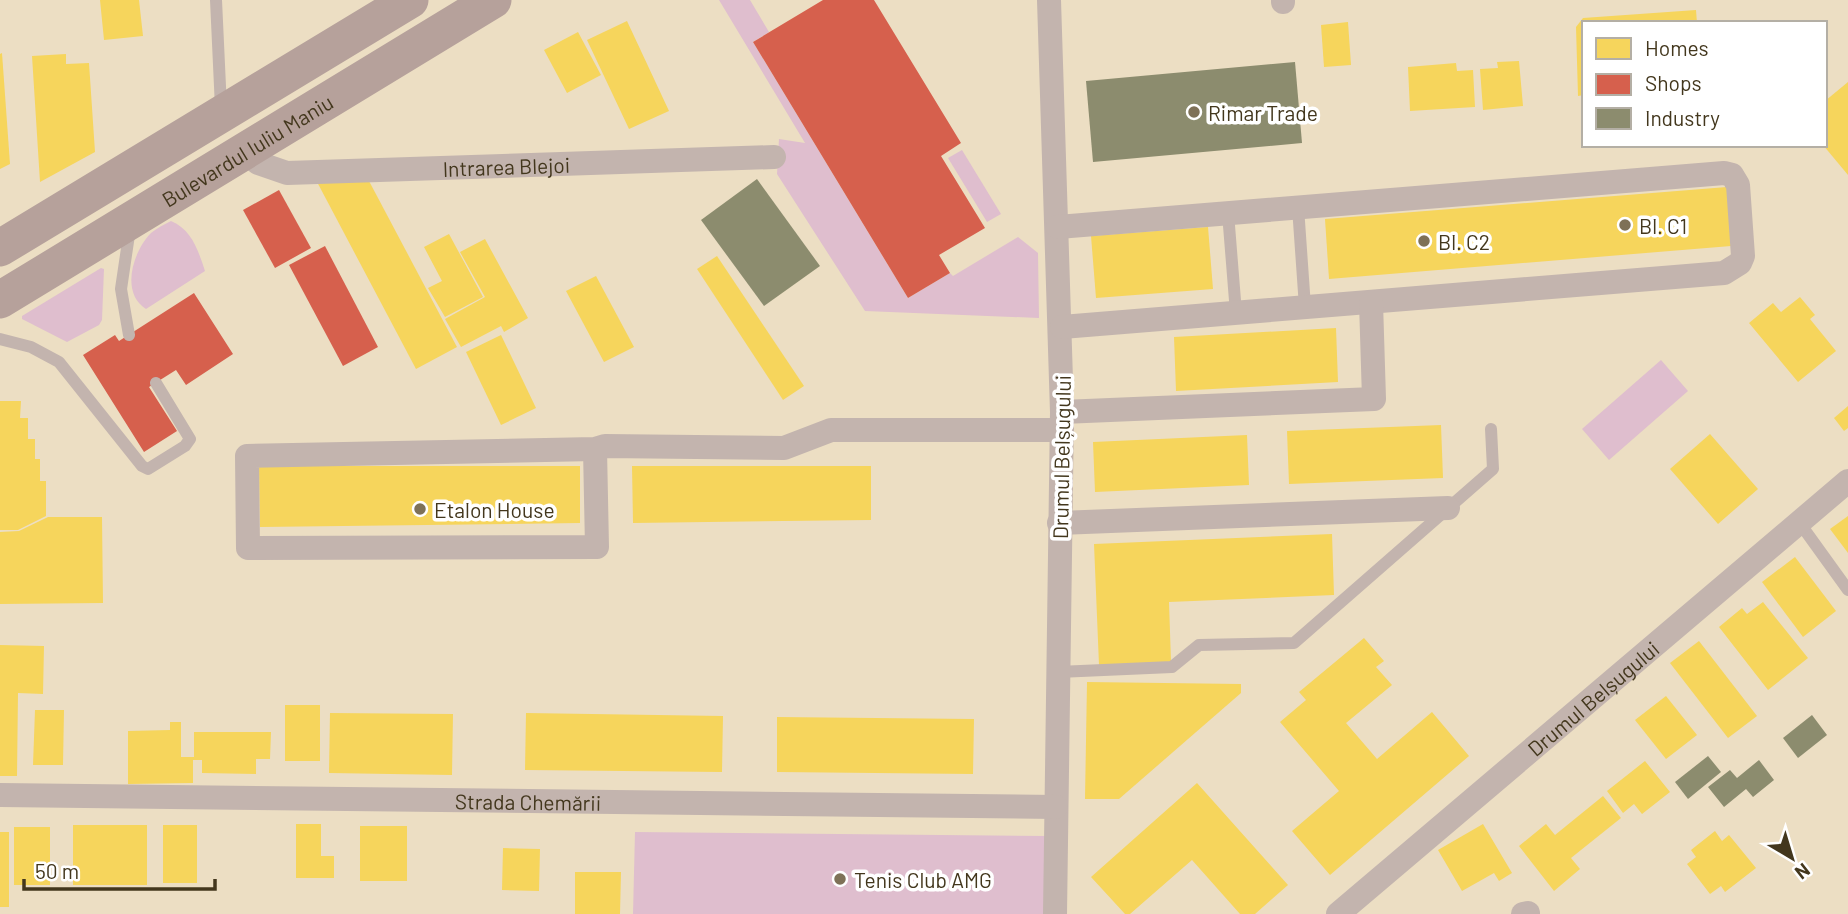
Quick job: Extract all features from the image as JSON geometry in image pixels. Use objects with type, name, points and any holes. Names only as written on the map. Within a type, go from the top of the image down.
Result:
[{"type":"main road","name":"Bulevardul Iuliu Maniu","points":[[0,248],[410,0]]},
{"type":"main road","name":"Bulevardul Iuliu Maniu","points":[[0,300],[493,0]]},
{"type":"main road","points":[[221,113],[243,150]]},
{"type":"street","name":"Drumul Belșugului","points":[[1049,0],[1062,327],[1055,914]]},
{"type":"street","name":"Intrarea Blejoi","points":[[243,150],[258,163],[286,173],[774,157]]},
{"type":"street","points":[[1058,227],[1724,173],[1732,175],[1738,185],[1743,256],[1740,263],[1724,273],[1062,327]]},
{"type":"street","points":[[595,449],[597,547],[248,548],[247,456],[595,449],[605,446],[784,448],[831,430],[1062,421],[1374,399],[1371,302]]},
{"type":"street","name":"Drumul Belșugului","points":[[1338,914],[1848,481]]},
{"type":"street","points":[[1059,523],[1448,508]]},
{"type":"street","name":"Strada Chemării","points":[[0,795],[1056,807]]},
{"type":"lane","points":[[216,0],[221,113]]},
{"type":"lane","points":[[1298,207],[1305,307]]},
{"type":"lane","points":[[1228,213],[1236,313]]},
{"type":"lane","points":[[129,335],[121,289],[132,219]]},
{"type":"lane","points":[[0,339],[31,347],[59,362],[142,466],[148,469],[185,446],[190,439],[156,383]]},
{"type":"lane","points":[[1058,672],[1172,667],[1199,645],[1294,643],[1493,469],[1491,429]]},
{"type":"lane","points":[[1799,522],[1848,590]]},
{"type":"shaded area","points":[[719,0],[750,0],[769,32],[753,42],[908,298],[950,273],[953,276],[1018,237],[1038,253],[1039,318],[865,311],[777,174],[779,139],[805,143]]},
{"type":"shaded area","points":[[962,150],[1001,214],[987,222],[948,158]]},
{"type":"shaded area","points":[[171,221],[189,235],[205,271],[146,309],[133,293],[131,283],[135,261],[151,233]]},
{"type":"shaded area","points":[[101,268],[104,269],[102,320],[99,325],[67,342],[22,319],[22,316]]},
{"type":"shaded area","points":[[1661,360],[1688,391],[1609,460],[1582,429]]},
{"type":"shaded area","name":"Tenis Club AMG","points":[[635,832],[1047,836],[1046,914],[633,914]]},
{"type":"building: Homes","points":[[100,0],[139,0],[143,36],[104,40]]},
{"type":"building: Homes","points":[[1696,10],[1697,21],[1582,21],[1582,95],[1578,96],[1576,27],[1583,18]]},
{"type":"building: Homes","points":[[627,21],[669,111],[629,129],[587,40]]},
{"type":"building: Homes","points":[[1348,22],[1351,65],[1324,67],[1321,25]]},
{"type":"building: Homes","points":[[578,32],[601,75],[567,93],[544,50]]},
{"type":"building: Homes","points":[[2,53],[10,164],[0,169],[0,54]]},
{"type":"building: Homes","points":[[66,54],[66,64],[89,63],[95,152],[40,182],[32,56]]},
{"type":"building: Homes","points":[[1519,61],[1523,106],[1483,110],[1480,69],[1498,68],[1497,62]]},
{"type":"building: Homes","points":[[1456,63],[1457,71],[1473,70],[1475,107],[1410,111],[1408,67]]},
{"type":"building: Homes","points":[[1848,82],[1848,175],[1825,147],[1827,147],[1827,99]]},
{"type":"building: Homes","points":[[316,180],[369,181],[457,347],[416,369]]},
{"type":"building: Homes","points":[[1727,187],[1731,246],[1329,279],[1325,219]]},
{"type":"building: Homes","points":[[1208,227],[1213,289],[1096,298],[1091,236]]},
{"type":"building: Homes","points":[[449,234],[483,297],[445,317],[428,288],[442,281],[424,247]]},
{"type":"building: Homes","points":[[485,239],[528,318],[504,332],[501,326],[461,347],[445,319],[485,297],[460,252]]},
{"type":"building: Homes","points":[[717,256],[804,386],[783,400],[697,269]]},
{"type":"building: Homes","points":[[596,276],[634,347],[604,362],[566,291]]},
{"type":"building: Homes","points":[[1800,297],[1815,315],[1810,319],[1836,351],[1798,382],[1749,323],[1773,303],[1781,312]]},
{"type":"building: Homes","points":[[1336,328],[1338,382],[1176,391],[1174,337]]},
{"type":"building: Homes","points":[[501,335],[536,408],[501,425],[466,352]]},
{"type":"building: Homes","points":[[0,401],[21,401],[20,418],[28,418],[28,439],[35,439],[35,459],[40,459],[40,481],[46,481],[46,516],[18,530],[0,530]]},
{"type":"building: Homes","points":[[1848,406],[1848,428],[1844,431],[1834,418]]},
{"type":"building: Homes","points":[[1441,425],[1443,478],[1289,484],[1287,431]]},
{"type":"building: Homes","points":[[1710,434],[1758,489],[1718,524],[1670,469]]},
{"type":"building: Homes","points":[[1247,435],[1249,485],[1095,492],[1093,442]]},
{"type":"building: Homes","name":"Etalon House","points":[[259,466],[580,466],[580,523],[260,527]]},
{"type":"building: Homes","points":[[632,466],[871,466],[871,520],[633,523]]},
{"type":"building: Homes","points":[[1848,516],[1848,553],[1830,529]]},
{"type":"building: Homes","points":[[48,517],[102,517],[103,603],[0,604],[0,532],[19,531]]},
{"type":"building: Homes","points":[[1332,534],[1334,595],[1169,602],[1171,662],[1099,665],[1094,544]]},
{"type":"building: Homes","points":[[1795,557],[1836,611],[1803,637],[1762,582]]},
{"type":"building: Homes","points":[[1763,602],[1808,658],[1768,690],[1719,627],[1742,608],[1747,614]]},
{"type":"building: Homes","points":[[1364,638],[1384,661],[1376,667],[1392,685],[1346,723],[1377,759],[1432,712],[1469,756],[1330,875],[1292,831],[1339,791],[1280,722],[1306,700],[1299,692]]},
{"type":"building: Homes","points":[[1699,641],[1757,716],[1728,738],[1670,663]]},
{"type":"building: Homes","points":[[0,645],[44,646],[43,694],[18,693],[17,776],[0,776]]},
{"type":"building: Homes","points":[[1087,682],[1241,684],[1241,693],[1119,799],[1085,799]]},
{"type":"building: Homes","points":[[1666,696],[1697,735],[1666,759],[1635,720]]},
{"type":"building: Homes","points":[[285,705],[320,705],[320,761],[285,761]]},
{"type":"building: Homes","points":[[35,710],[64,710],[63,765],[33,765]]},
{"type":"building: Homes","points":[[330,713],[453,714],[452,775],[329,773]]},
{"type":"building: Homes","points":[[526,713],[723,716],[722,772],[525,770]]},
{"type":"building: Homes","points":[[777,717],[974,719],[973,774],[777,772]]},
{"type":"building: Homes","points":[[170,722],[181,722],[181,757],[194,757],[194,732],[271,732],[270,759],[256,759],[256,774],[202,773],[202,760],[193,760],[193,783],[128,784],[128,731],[170,730]]},
{"type":"building: Homes","points":[[1645,761],[1670,792],[1642,814],[1634,804],[1623,813],[1607,791]]},
{"type":"building: Homes","points":[[1197,783],[1288,885],[1255,914],[1240,914],[1192,860],[1130,914],[1125,914],[1091,877]]},
{"type":"building: Homes","points":[[1603,796],[1621,818],[1571,858],[1580,869],[1554,891],[1519,846],[1546,824],[1555,835]]},
{"type":"building: Homes","points":[[296,824],[321,824],[321,856],[334,856],[334,878],[296,878]]},
{"type":"building: Homes","points":[[1483,824],[1512,873],[1499,881],[1494,873],[1462,891],[1438,850]]},
{"type":"building: Homes","points":[[73,825],[147,825],[147,885],[73,885]]},
{"type":"building: Homes","points":[[163,825],[197,825],[197,883],[163,883]]},
{"type":"building: Homes","points":[[360,826],[407,826],[407,881],[360,881]]},
{"type":"building: Homes","points":[[14,827],[50,827],[50,885],[14,885]]},
{"type":"building: Homes","points":[[1715,831],[1722,841],[1729,835],[1756,868],[1725,892],[1721,886],[1710,894],[1687,864],[1696,857],[1691,850]]},
{"type":"building: Homes","points":[[0,832],[9,832],[9,907],[0,907]]},
{"type":"building: Homes","points":[[503,848],[540,849],[539,891],[502,890]]},
{"type":"building: Homes","points":[[575,872],[621,872],[620,914],[575,914]]},
{"type":"building: Shops","points":[[823,0],[874,0],[961,143],[941,156],[985,228],[939,255],[950,273],[908,298],[753,42]]},
{"type":"building: Shops","points":[[279,190],[311,248],[275,268],[243,210]]},
{"type":"building: Shops","points":[[325,246],[378,347],[343,366],[289,265]]},
{"type":"building: Shops","points":[[194,293],[233,354],[186,385],[176,370],[149,387],[177,431],[144,452],[83,355],[115,335],[119,341]]},
{"type":"building: Industry","name":"Rimar Trade","points":[[1295,62],[1302,143],[1093,162],[1086,81]]},
{"type":"building: Industry","points":[[757,179],[820,266],[764,306],[701,220]]},
{"type":"building: Industry","points":[[1812,715],[1827,735],[1798,758],[1783,738]]},
{"type":"building: Industry","points":[[1708,756],[1721,772],[1688,799],[1675,782]]},
{"type":"building: Industry","points":[[1759,760],[1774,780],[1753,797],[1746,789],[1724,807],[1708,787],[1730,770],[1737,778]]},
{"type":"place","name":"Rimar Trade","points":[[1194,112]]},
{"type":"place","name":"Bl. C1","points":[[1625,225]]},
{"type":"place","name":"Bl. C2","points":[[1424,241]]},
{"type":"place","name":"Etalon House","points":[[420,509]]},
{"type":"place","name":"Tenis Club AMG","points":[[840,879]]}]
